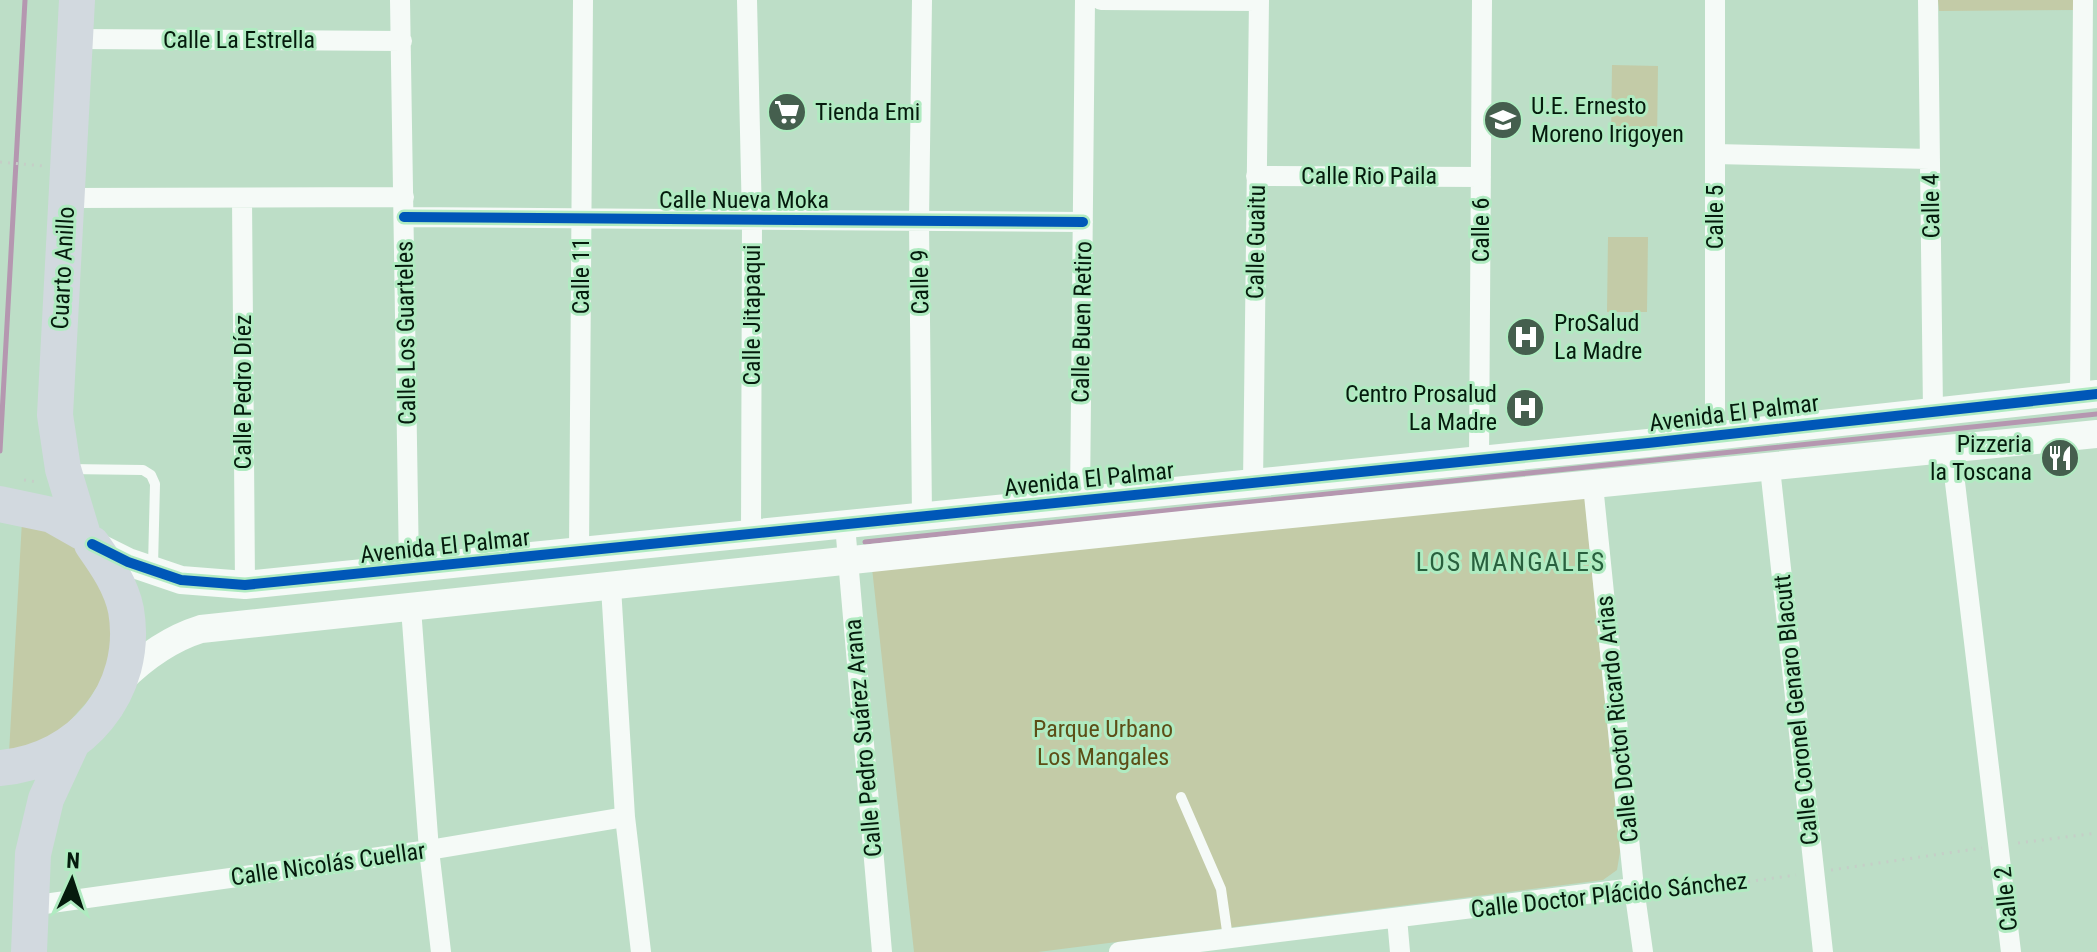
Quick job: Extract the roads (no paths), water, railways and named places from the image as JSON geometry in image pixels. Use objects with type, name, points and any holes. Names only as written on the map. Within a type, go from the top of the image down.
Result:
[{"type":"highway","name":"Cuarto Anillo","points":[[77,0],[55,415],[63,469],[87,538]]},
{"type":"highway","points":[[5,768],[39,761],[71,745],[92,727],[120,681],[128,645],[125,608],[113,574],[87,538],[52,515],[10,506]]},
{"type":"highway","points":[[29,952],[33,854],[46,799],[71,745]]},
{"type":"street","name":"Calle Los Guarteles","points":[[400,0],[409,569]]},
{"type":"street","name":"Calle 11","points":[[579,552],[583,0]]},
{"type":"street","name":"Calle Jitapaqui","points":[[747,0],[752,220],[751,535]]},
{"type":"street","name":"Calle 9","points":[[922,0],[919,221],[922,517]]},
{"type":"street","name":"Calle Buen Retiro","points":[[1080,499],[1085,0]]},
{"type":"street","points":[[1101,0],[1258,0]]},
{"type":"street","name":"Calle Guaitu","points":[[1253,484],[1258,0]]},
{"type":"street","name":"Calle 6","points":[[1479,460],[1482,0]]},
{"type":"street","name":"Calle 5","points":[[1715,0],[1715,434]]},
{"type":"street","name":"Calle 4","points":[[1928,0],[1933,411]]},
{"type":"street","points":[[2083,0],[2089,145],[2089,395]]},
{"type":"street","name":"Calle La Estrella","points":[[75,39],[402,41]]},
{"type":"street","points":[[1715,154],[1930,159]]},
{"type":"street","name":"Calle Rio Paila","points":[[1256,176],[1481,177]]},
{"type":"street","name":"Calle Nueva Moka","points":[[67,198],[242,198],[581,219],[1083,222]]},
{"type":"street","name":"Calle Pedro Díez","points":[[242,198],[245,585]]},
{"type":"street","name":"Avenida El Palmar","points":[[87,538],[153,572],[198,584],[245,585],[1080,499],[1209,505],[1593,485],[1715,434],[2089,395]]},
{"type":"street","name":"Avenida El Palmar","points":[[120,681],[174,638],[201,629],[848,562],[1209,505],[1253,484],[1479,460],[1651,461],[1770,468],[2097,434]]},
{"type":"street","name":"Calle 2","points":[[1951,449],[2011,952]]},
{"type":"street","name":"Calle Coronel Genaro Blacutt","points":[[1770,468],[1823,952]]},
{"type":"street","name":"Calle Doctor Ricardo Arias","points":[[1593,485],[1643,952]]},
{"type":"street","name":"Calle Pedro Suárez Arana","points":[[845,525],[882,952]]},
{"type":"street","points":[[371,573],[366,588],[375,610]]},
{"type":"street","points":[[611,587],[625,817],[641,952]]},
{"type":"street","points":[[411,608],[429,850],[441,952]]},
{"type":"street","name":"Calle Nicolás Cuellar","points":[[30,906],[429,850],[625,817]]},
{"type":"street","name":"Calle Doctor Plácido Sánchez","points":[[1119,952],[1634,888]]},
{"type":"street","points":[[1397,918],[1400,952]]},
{"type":"lane","points":[[63,469],[143,470],[151,475],[155,484],[153,572]]},
{"type":"lane","points":[[1181,797],[1221,889],[1228,938]]},
{"type":"waterway","points":[[0,451],[25,0]]},
{"type":"waterway","points":[[865,542],[2097,414]]},
{"type":"place","name":"Tienda Emi","points":[[787,112]]},
{"type":"place","name":"U.E. Ernesto Moreno Irigoyen","points":[[1503,120]]},
{"type":"place","name":"ProSalud La Madre","points":[[1526,337]]},
{"type":"place","name":"Centro Prosalud La Madre","points":[[1525,408]]},
{"type":"place","name":"Pizzeria la Toscana","points":[[2060,458]]},
{"type":"district","name":"LOS MANGALES","points":[[1511,562]]},
{"type":"park label","name":"Parque Urbano Los Mangales","points":[[1103,743]]}]
